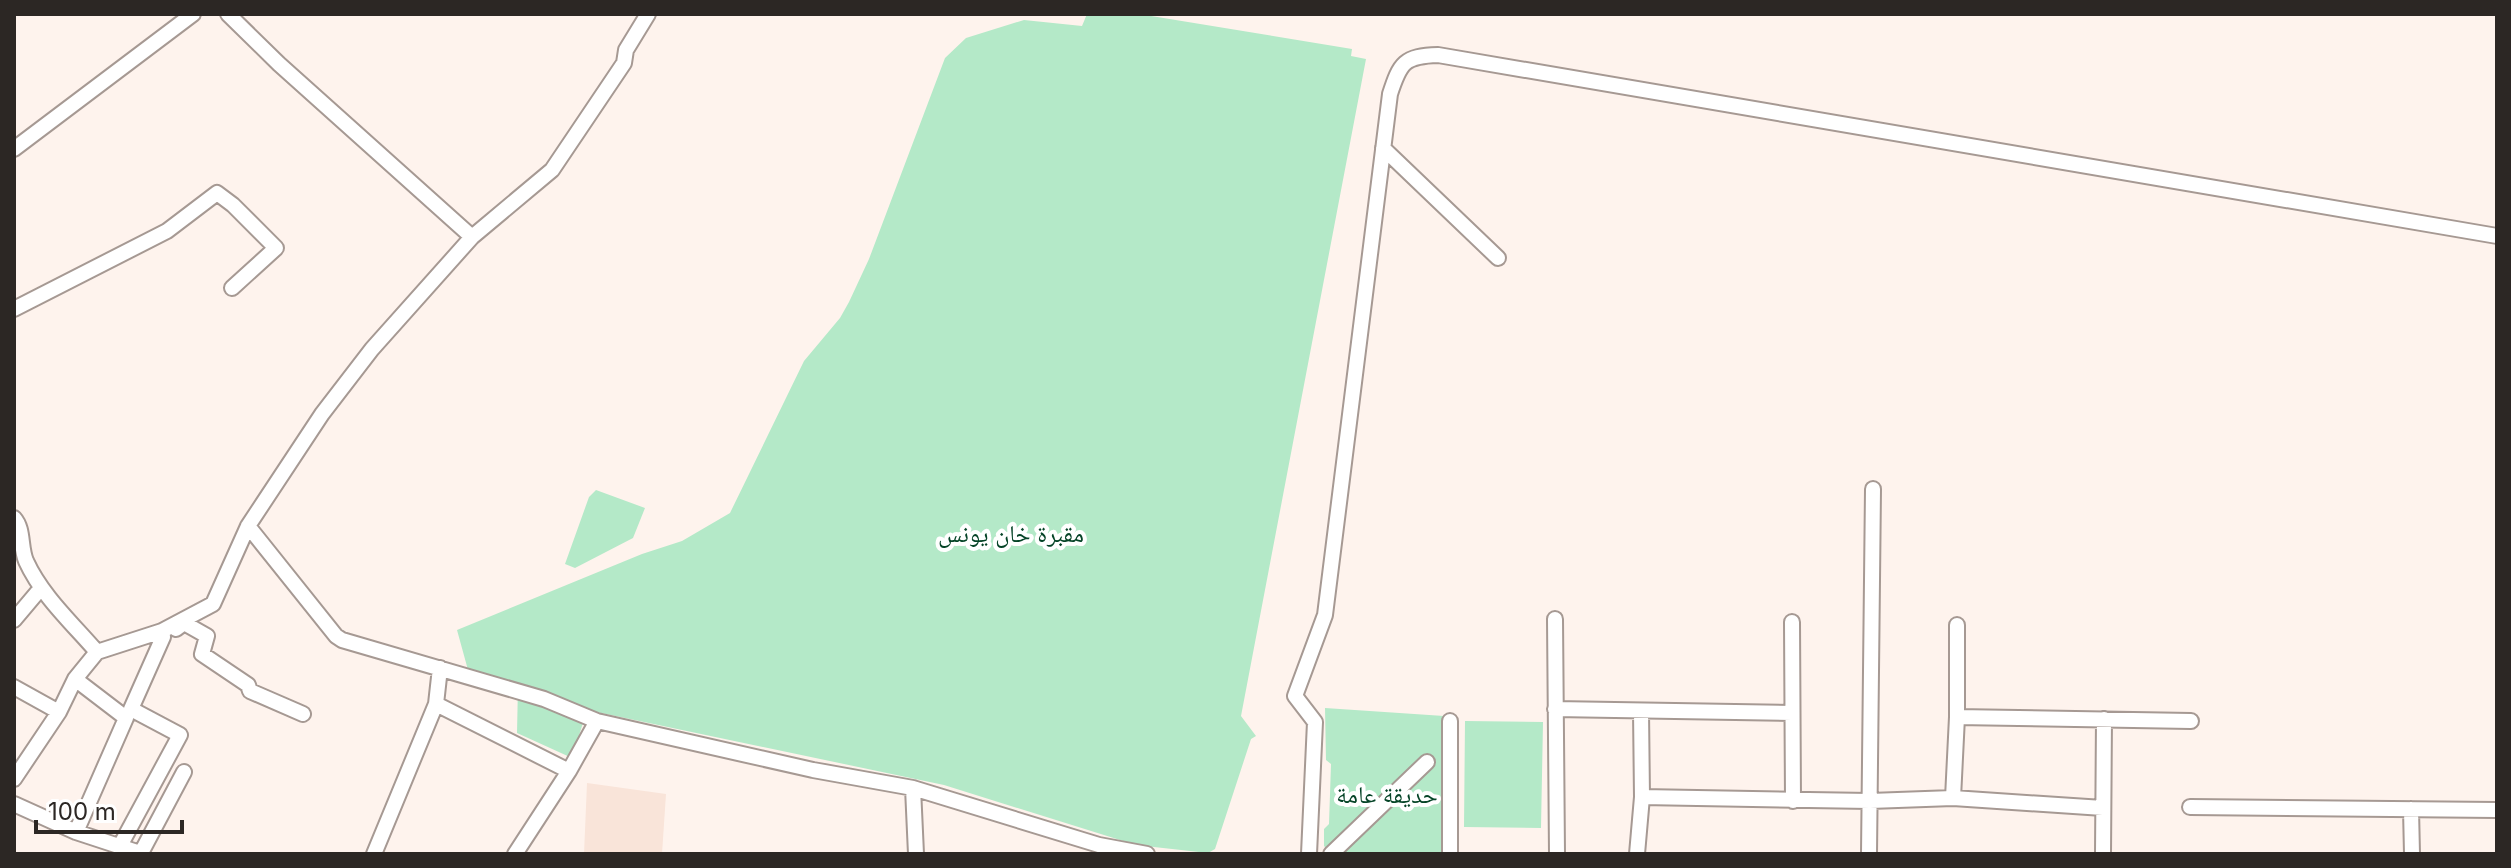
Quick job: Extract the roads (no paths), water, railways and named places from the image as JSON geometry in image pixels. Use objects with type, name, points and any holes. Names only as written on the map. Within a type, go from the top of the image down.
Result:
[{"type":"street","points":[[14,149],[193,14]]},
{"type":"street","points":[[228,14],[279,64],[472,237]]},
{"type":"street","points":[[120,846],[180,735],[131,709],[162,634],[213,604],[248,526],[330,403],[372,349],[472,237],[552,170],[624,63],[626,50],[646,15]]},
{"type":"street","points":[[1309,854],[1315,722],[1295,696],[1325,615],[1390,94],[1400,66],[1411,58],[1438,55],[2497,236]]},
{"type":"street","points":[[1383,148],[1498,258]]},
{"type":"street","points":[[14,309],[167,231],[217,193],[276,248],[232,288]]},
{"type":"street","points":[[1869,854],[1873,489]]},
{"type":"street","points":[[14,518],[18,523],[25,557],[41,588],[97,652]]},
{"type":"street","points":[[248,526],[336,636],[402,659],[544,699],[597,721],[813,770],[913,788],[1099,845],[1147,854]]},
{"type":"street","points":[[14,620],[41,588]]},
{"type":"street","points":[[1555,619],[1557,854]]},
{"type":"street","points":[[1792,622],[1793,801]]},
{"type":"street","points":[[14,779],[59,712],[75,679],[97,652],[162,634],[184,623],[207,636],[202,654],[248,685],[250,691],[303,714]]},
{"type":"street","points":[[1953,798],[1957,625]]},
{"type":"street","points":[[374,854],[436,704],[440,668]]},
{"type":"street","points":[[75,679],[126,718],[76,832]]},
{"type":"street","points":[[14,687],[59,712]]},
{"type":"street","points":[[436,704],[569,771]]},
{"type":"street","points":[[1555,709],[1792,713]]},
{"type":"street","points":[[1637,854],[1642,797],[1641,711]]},
{"type":"street","points":[[1957,717],[2191,721]]},
{"type":"street","points":[[2103,854],[2104,719]]},
{"type":"street","points":[[515,854],[569,771],[597,721]]},
{"type":"street","points":[[1450,721],[1450,854]]},
{"type":"street","points":[[1331,854],[1427,762]]},
{"type":"street","points":[[14,804],[76,832],[142,854],[184,772]]},
{"type":"street","points":[[913,788],[916,854]]},
{"type":"street","points":[[1642,797],[1793,801],[1953,798],[2103,808]]},
{"type":"street","points":[[2190,807],[2497,810]]},
{"type":"street","points":[[2411,809],[2412,854]]},
{"type":"park label","name":"مقبرة خان يونس","points":[[1011,533]]},
{"type":"park label","name":"حديقة عامة","points":[[1387,794]]}]
